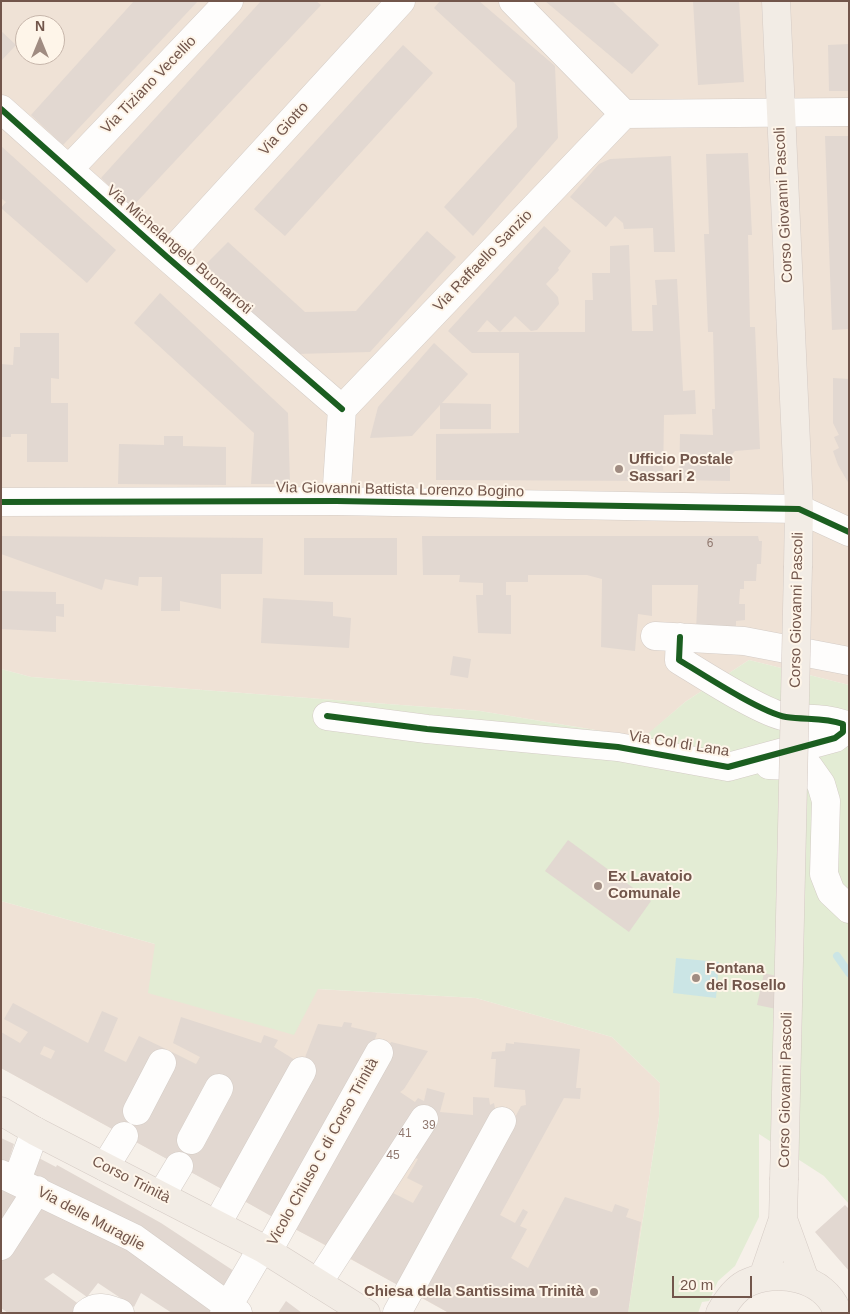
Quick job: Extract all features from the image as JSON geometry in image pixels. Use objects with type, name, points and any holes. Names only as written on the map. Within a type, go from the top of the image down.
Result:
[{"type":"main road","name":"Corso Giovanni Pascoli","points":[[763,1276],[783,1219],[799,509],[776,1]]},
{"type":"main road","name":"Corso Trinità","points":[[1,1111],[35,1131],[265,1249],[366,1313]]},
{"type":"main road","name":"Corso Giovanni Pascoli","points":[[783,1219],[805,1280]]},
{"type":"main road","points":[[720,1313],[728,1299],[744,1284],[763,1276],[784,1275],[805,1280],[823,1292],[838,1313]]},
{"type":"street","name":"Via Tiziano Vecellio","points":[[68,169],[229,1]]},
{"type":"street","name":"Via Giotto","points":[[166,257],[400,1]]},
{"type":"street","points":[[513,1],[624,114],[849,112]]},
{"type":"street","name":"Via Michelangelo Buonarroti","points":[[1,109],[166,257],[342,409]]},
{"type":"street","name":"Via Raffaello Sanzio","points":[[342,409],[624,114]]},
{"type":"street","points":[[336,501],[342,409]]},
{"type":"street","name":"Via Giovanni Battista Lorenzo Bogino","points":[[1,502],[336,501],[799,509]]},
{"type":"street","points":[[799,509],[849,532]]},
{"type":"street","name":"Via Col di Lana","points":[[326,716],[618,748],[728,767],[835,738],[843,732],[843,724],[827,718],[784,717],[758,705],[679,660],[668,636],[744,641],[849,662]]},
{"type":"street","points":[[728,767],[757,765],[809,767],[821,784],[826,800],[824,874],[831,892],[849,909]]},
{"type":"street","name":"Vicolo Chiuso C di Corso Trinità","points":[[265,1249],[379,1053]]},
{"type":"street","points":[[137,1111],[162,1063]]},
{"type":"street","points":[[217,1224],[302,1072]]},
{"type":"street","points":[[191,1140],[219,1088]]},
{"type":"street","points":[[318,1283],[424,1119]]},
{"type":"street","points":[[397,1313],[502,1120]]},
{"type":"street","points":[[1,1246],[18,1181],[35,1131]]},
{"type":"street","points":[[105,1167],[124,1136]]},
{"type":"street","points":[[162,1196],[179,1166]]},
{"type":"street","name":"Via delle Muraglie","points":[[18,1181],[134,1238],[230,1311]]},
{"type":"street","points":[[230,1311],[265,1249]]},
{"type":"street","points":[[87,1313],[92,1309],[101,1307],[120,1313]]},
{"type":"shaded area","points":[[1,1],[849,1],[849,685],[749,660],[685,702],[644,738],[480,711],[31,677],[1,669]]},
{"type":"shaded area","points":[[1,901],[155,944],[293,1034],[317,989],[476,998],[612,1037],[660,1083],[659,1117],[628,1313],[449,1313],[1,1068]]},
{"type":"green space","points":[[749,660],[849,685],[849,1204],[824,1176],[759,1134],[759,1217],[735,1266],[718,1281],[709,1301],[702,1302],[698,1313],[628,1313],[659,1117],[660,1083],[612,1037],[476,998],[318,989],[294,1035],[148,993],[155,944],[1,901],[1,669],[31,677],[480,711],[643,738],[685,702]]},
{"type":"water","name":"Fontana del Rosello","points":[[676,958],[719,962],[716,998],[673,993]]},
{"type":"building","points":[[134,1],[198,1],[63,145],[31,115]]},
{"type":"building","points":[[261,1],[316,1],[321,5],[132,207],[101,178]]},
{"type":"building","points":[[440,1],[479,1],[555,66],[558,138],[473,236],[444,207],[517,127],[515,83],[434,8]]},
{"type":"building","points":[[545,1],[612,1],[659,45],[632,74]]},
{"type":"building","points":[[693,1],[739,1],[744,82],[698,85]]},
{"type":"building","points":[[1,31],[15,46],[1,61]]},
{"type":"building","points":[[849,44],[849,91],[829,91],[828,45]]},
{"type":"building","points":[[403,45],[433,73],[285,236],[254,209]]},
{"type":"building","points":[[825,136],[849,136],[849,329],[832,330]]},
{"type":"building","points":[[1,146],[116,250],[87,283],[1,208],[6,202],[1,198]]},
{"type":"building","points":[[748,153],[752,235],[748,235],[750,327],[755,327],[760,449],[735,451],[730,456],[730,481],[679,480],[680,434],[713,435],[712,409],[715,409],[713,332],[708,332],[704,234],[709,234],[706,154]]},
{"type":"building","points":[[671,156],[675,252],[654,252],[653,228],[624,229],[623,223],[615,216],[606,227],[570,197],[599,164],[610,159]]},
{"type":"building","points":[[544,226],[571,251],[558,268],[559,270],[546,284],[558,297],[559,304],[537,330],[531,331],[515,316],[500,332],[585,332],[585,300],[593,300],[592,273],[610,273],[610,246],[629,245],[632,331],[653,331],[652,305],[657,305],[655,280],[677,279],[683,391],[695,390],[696,414],[664,415],[663,481],[436,480],[436,434],[519,433],[519,353],[472,353],[448,331]],"holes":[[[487,320],[500,332],[477,332]]]},
{"type":"building","points":[[427,231],[456,257],[370,352],[296,354],[202,268],[228,242],[305,312],[356,311]]},
{"type":"building","points":[[160,293],[288,413],[290,484],[251,484],[254,433],[134,323]]},
{"type":"building","points":[[20,333],[59,333],[59,379],[51,378],[51,403],[68,403],[68,462],[27,462],[27,434],[11,434],[11,437],[1,437],[1,364],[13,365],[14,347],[20,347]]},
{"type":"building","points":[[434,343],[468,374],[442,403],[491,404],[491,429],[440,429],[440,405],[412,436],[370,438],[378,407]]},
{"type":"building","points":[[833,378],[849,379],[849,484],[838,465],[833,451],[839,448],[834,437],[839,435],[833,423]]},
{"type":"building","points":[[164,436],[183,436],[183,446],[226,447],[226,485],[118,484],[119,444],[164,445]]},
{"type":"building","points":[[1,536],[263,538],[262,574],[221,574],[221,609],[180,601],[180,611],[161,611],[162,577],[139,577],[138,586],[105,579],[102,590],[1,554]]},
{"type":"building","points":[[422,536],[758,536],[759,541],[762,541],[761,564],[757,564],[756,581],[744,581],[744,589],[740,589],[739,604],[745,604],[745,620],[736,621],[736,630],[696,631],[698,585],[652,585],[652,616],[638,614],[635,651],[601,647],[602,579],[587,575],[528,575],[528,582],[506,582],[506,595],[511,595],[511,634],[478,633],[476,595],[483,595],[483,583],[459,582],[460,575],[423,575]]},
{"type":"building","points":[[304,538],[397,538],[397,575],[304,575]]},
{"type":"building","points":[[1,591],[56,592],[56,604],[64,604],[64,617],[56,616],[56,632],[1,629]]},
{"type":"building","points":[[263,598],[333,602],[333,616],[351,618],[349,648],[261,643]]},
{"type":"building","points":[[453,656],[471,659],[468,678],[450,675]]},
{"type":"building","name":"Ex Lavatoio Comunale","points":[[568,840],[651,901],[629,932],[545,871]]},
{"type":"building","points":[[764,973],[797,981],[791,1012],[757,1005]]},
{"type":"building","points":[[13,1003],[88,1043],[102,1011],[118,1018],[104,1051],[126,1062],[139,1036],[166,1049],[133,1108],[140,1113],[172,1052],[196,1064],[200,1057],[173,1043],[181,1017],[261,1043],[264,1035],[278,1040],[274,1047],[300,1063],[229,1193],[1,1068],[1,1032],[20,1043],[28,1032],[4,1019]],"holes":[[[44,1046],[55,1051],[51,1059],[40,1054]]]},
{"type":"building","points":[[344,1022],[352,1023],[351,1027],[377,1033],[371,1051],[278,1220],[239,1198],[302,1065],[318,1024],[342,1027]]},
{"type":"building","points":[[391,1042],[428,1051],[404,1089],[400,1092],[415,1102],[418,1098],[424,1101],[427,1088],[445,1093],[440,1112],[473,1115],[473,1097],[489,1098],[490,1105],[494,1103],[496,1114],[405,1289],[349,1258],[389,1191],[413,1203],[423,1186],[407,1178],[418,1159],[411,1156],[335,1250],[289,1226]]},
{"type":"building","points":[[514,1042],[580,1049],[576,1088],[581,1088],[580,1099],[564,1098],[500,1215],[515,1223],[523,1209],[528,1212],[520,1226],[527,1229],[511,1258],[528,1268],[565,1197],[612,1212],[615,1204],[629,1209],[626,1217],[641,1222],[628,1313],[449,1313],[415,1294],[447,1246],[521,1106],[526,1105],[525,1090],[494,1087],[496,1059],[491,1059],[492,1052],[505,1051],[506,1043],[514,1044]]},
{"type":"building","points":[[1,1138],[14,1144],[6,1169],[1,1167]]},
{"type":"building","points":[[35,1156],[56,1167],[57,1165],[161,1223],[240,1275],[229,1293],[26,1173]]},
{"type":"building","points":[[1,1181],[25,1194],[1,1233]]},
{"type":"building","points":[[40,1197],[130,1243],[215,1313],[172,1313],[141,1293],[134,1307],[98,1283],[87,1297],[53,1273],[44,1279],[80,1305],[74,1313],[8,1313],[1,1308],[1,1258]]},
{"type":"building","points":[[845,1205],[849,1209],[849,1271],[815,1232]]},
{"type":"building","points":[[286,1301],[302,1313],[278,1313]]},
{"type":"waterway","points":[[837,956],[849,973]]},
{"type":"cycle path","points":[[1,109],[342,409]]},
{"type":"cycle path","points":[[1,502],[336,501],[799,509],[849,532]]},
{"type":"cycle path","points":[[327,716],[427,729],[618,747],[728,767],[835,738],[843,732],[843,724],[775,714],[732,692],[679,660],[680,637]]},
{"type":"place","name":"Ufficio Postale Sassari 2","points":[[619,469]]},
{"type":"place","name":"Ex Lavatoio Comunale","points":[[598,886]]},
{"type":"place","name":"Fontana del Rosello","points":[[696,978]]},
{"type":"place","name":"Chiesa della Santissima Trinità","points":[[594,1292]]}]
